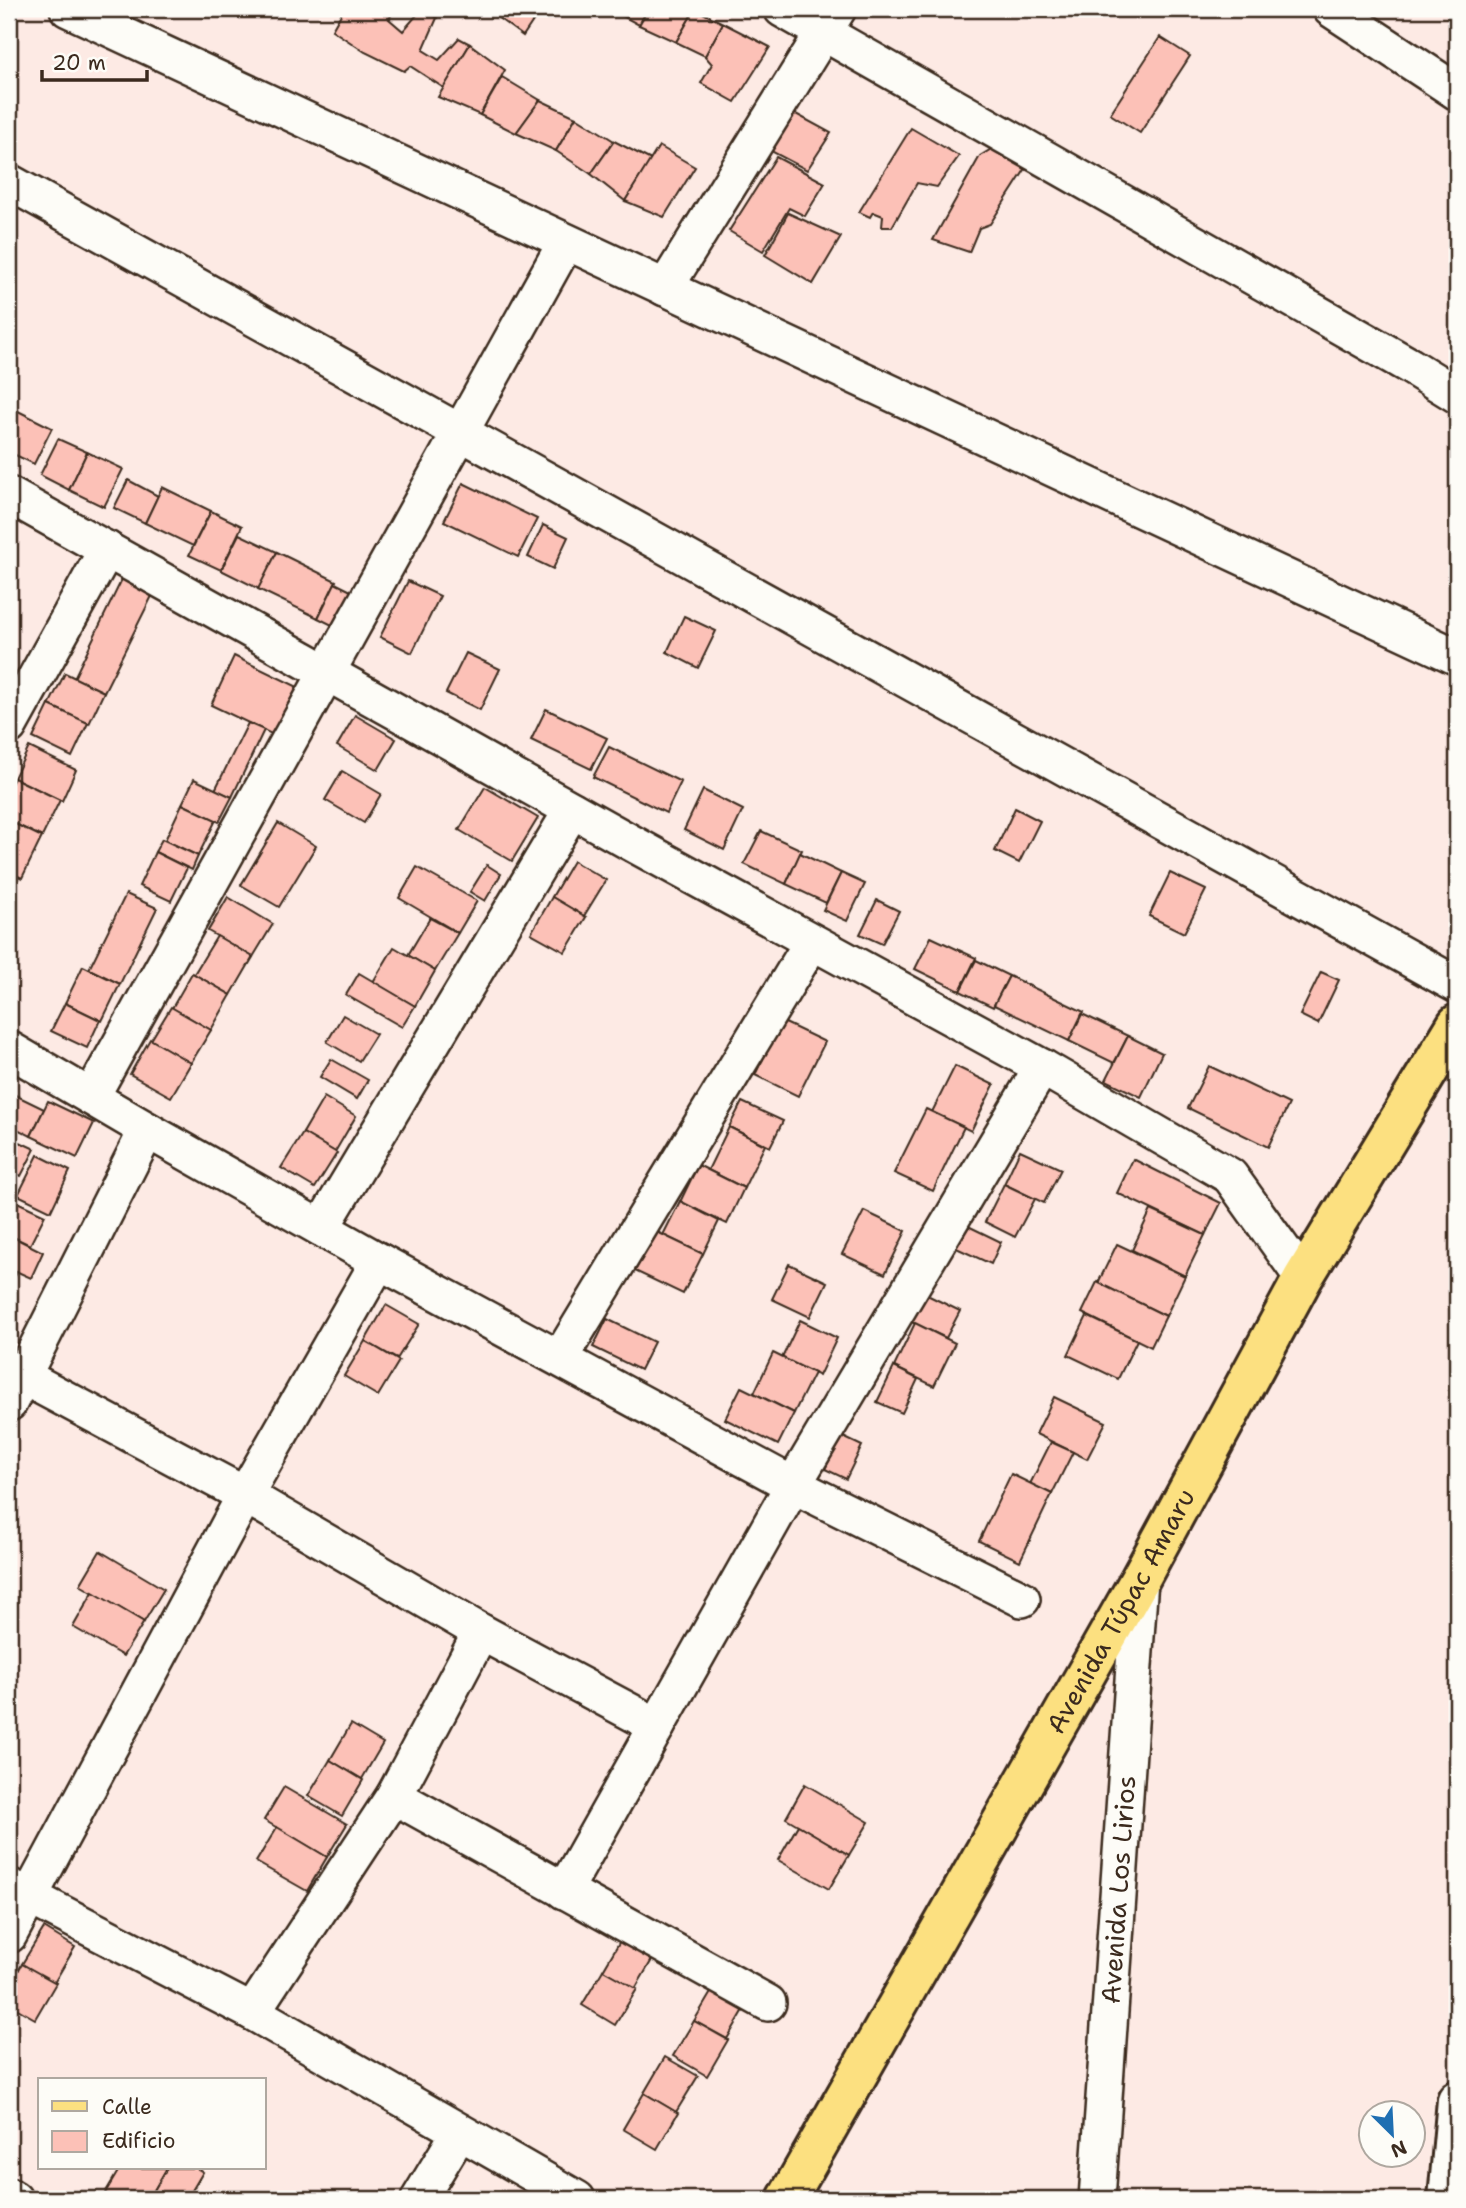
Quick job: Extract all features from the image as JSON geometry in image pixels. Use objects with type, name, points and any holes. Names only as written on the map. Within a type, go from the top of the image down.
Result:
[{"type":"main road","name":"Avenida Túpac Amaru","points":[[787,2199],[1140,1579],[1303,1278],[1455,1038]]},
{"type":"street","points":[[68,9],[1457,657]]},
{"type":"street","points":[[782,9],[831,21],[1457,395]]},
{"type":"street","points":[[1331,9],[1457,92]]},
{"type":"street","points":[[665,288],[831,21]]},
{"type":"street","points":[[9,182],[1457,985]]},
{"type":"street","points":[[91,1097],[566,242]]},
{"type":"street","points":[[9,495],[1230,1175],[1303,1278]]},
{"type":"street","points":[[9,726],[107,549]]},
{"type":"street","points":[[321,1228],[572,810]]},
{"type":"street","points":[[560,1358],[812,942]]},
{"type":"street","points":[[9,1049],[146,1130],[379,1261],[793,1485],[1023,1598]]},
{"type":"street","points":[[564,1891],[793,1485],[1042,1068]]},
{"type":"street","points":[[146,1130],[13,1382],[245,1495],[481,1632],[657,1726]]},
{"type":"street","points":[[9,1936],[19,1892],[379,1261]]},
{"type":"street","name":"Avenida Los Lirios","points":[[1097,2199],[1140,1579]]},
{"type":"street","points":[[252,2012],[394,1796],[481,1632]]},
{"type":"street","points":[[394,1796],[768,2003]]},
{"type":"street","points":[[19,1892],[252,2012],[577,2199]]},
{"type":"street","points":[[1448,2199],[1457,2100]]},
{"type":"street","points":[[419,2199],[459,2133]]},
{"type":"street","points":[[9,2196],[14,2199]]},
{"type":"building","points":[[344,9],[395,9],[389,19],[403,31],[422,9],[426,9],[437,18],[423,50],[439,60],[459,38],[470,44],[444,88],[410,66],[404,71],[365,52],[332,30]]},
{"type":"building","points":[[492,9],[541,9],[523,36],[490,12]]},
{"type":"building","points":[[610,9],[648,9],[639,25]]},
{"type":"building","points":[[648,9],[695,9],[676,42],[639,25]]},
{"type":"building","points":[[695,9],[723,23],[705,56],[676,42]]},
{"type":"building","points":[[723,23],[770,47],[735,102],[701,83],[712,64],[705,56]]},
{"type":"building","points":[[1160,37],[1190,56],[1140,133],[1110,114]]},
{"type":"building","points":[[470,44],[505,70],[480,115],[438,97]]},
{"type":"building","points":[[502,77],[540,100],[516,133],[480,115]]},
{"type":"building","points":[[540,100],[576,117],[556,151],[516,133]]},
{"type":"building","points":[[794,113],[831,133],[807,170],[769,150]]},
{"type":"building","points":[[576,117],[614,141],[591,174],[556,151]]},
{"type":"building","points":[[911,128],[959,156],[937,187],[917,183],[892,227],[882,227],[883,216],[873,212],[870,217],[859,212]]},
{"type":"building","points":[[614,141],[651,160],[625,201],[591,174]]},
{"type":"building","points":[[998,145],[1028,165],[990,224],[979,228],[969,252],[933,240],[980,156]]},
{"type":"building","points":[[659,146],[695,167],[664,217],[625,201]]},
{"type":"building","points":[[776,157],[825,183],[805,216],[789,208],[763,251],[729,231]]},
{"type":"building","points":[[788,213],[841,237],[813,284],[765,255]]},
{"type":"building","points":[[16,410],[52,428],[34,464],[9,452],[9,423]]},
{"type":"building","points":[[58,439],[87,452],[69,490],[40,475]]},
{"type":"building","points":[[87,452],[123,469],[104,507],[69,490]]},
{"type":"building","points":[[128,480],[158,496],[145,523],[114,508]]},
{"type":"building","points":[[463,483],[537,519],[518,557],[444,521]]},
{"type":"building","points":[[162,487],[211,511],[193,546],[145,523]]},
{"type":"building","points":[[211,511],[242,526],[221,570],[189,555]]},
{"type":"building","points":[[543,525],[568,537],[553,569],[528,557]]},
{"type":"building","points":[[239,534],[277,552],[259,589],[221,570]]},
{"type":"building","points":[[277,552],[336,581],[318,618],[258,589]]},
{"type":"building","points":[[122,579],[153,594],[104,692],[74,678]]},
{"type":"building","points":[[408,581],[440,596],[412,653],[380,637]]},
{"type":"building","points":[[335,583],[357,594],[340,629],[318,618]]},
{"type":"building","points":[[684,616],[716,631],[698,668],[667,652]]},
{"type":"building","points":[[466,653],[500,669],[480,710],[446,693]]},
{"type":"building","points":[[234,656],[306,691],[282,739],[211,705]]},
{"type":"building","points":[[65,673],[104,692],[89,724],[49,705]]},
{"type":"building","points":[[49,705],[88,723],[72,757],[33,738]]},
{"type":"building","points":[[546,709],[607,738],[591,769],[531,740]]},
{"type":"building","points":[[355,715],[396,739],[378,770],[337,746]]},
{"type":"building","points":[[248,723],[264,730],[232,797],[215,790]]},
{"type":"building","points":[[29,747],[76,770],[62,801],[14,778]]},
{"type":"building","points":[[609,747],[681,782],[666,813],[593,777]]},
{"type":"building","points":[[342,771],[381,794],[364,823],[325,800]]},
{"type":"building","points":[[14,778],[60,800],[42,837],[9,821],[9,788]]},
{"type":"building","points":[[194,779],[232,797],[219,822],[182,804]]},
{"type":"building","points":[[485,787],[538,818],[512,861],[459,830]]},
{"type":"building","points":[[703,790],[743,810],[724,850],[684,830]]},
{"type":"building","points":[[182,804],[216,820],[198,856],[165,840]]},
{"type":"building","points":[[1015,808],[1040,821],[1019,863],[995,851]]},
{"type":"building","points":[[9,821],[42,837],[22,878],[9,872]]},
{"type":"building","points":[[278,823],[316,846],[279,907],[241,885]]},
{"type":"building","points":[[761,831],[802,850],[786,884],[744,864]]},
{"type":"building","points":[[162,839],[198,856],[192,870],[155,852]]},
{"type":"building","points":[[155,852],[187,868],[171,901],[139,886]]},
{"type":"building","points":[[800,853],[841,873],[826,903],[786,884]]},
{"type":"building","points":[[573,861],[606,880],[584,916],[552,897]]},
{"type":"building","points":[[487,865],[501,874],[485,901],[470,892]]},
{"type":"building","points":[[417,867],[477,901],[458,933],[399,898]]},
{"type":"building","points":[[841,873],[865,884],[847,921],[823,910]]},
{"type":"building","points":[[1170,873],[1206,890],[1184,933],[1149,916]]},
{"type":"building","points":[[126,894],[157,908],[120,984],[89,969]]},
{"type":"building","points":[[228,897],[273,924],[253,957],[208,931]]},
{"type":"building","points":[[552,897],[586,917],[565,952],[531,933]]},
{"type":"building","points":[[877,900],[899,911],[882,944],[860,934]]},
{"type":"building","points":[[430,918],[458,933],[435,971],[408,955]]},
{"type":"building","points":[[217,936],[253,957],[231,995],[194,974]]},
{"type":"building","points":[[931,937],[976,958],[960,991],[915,969]]},
{"type":"building","points":[[394,947],[435,971],[415,1006],[373,982]]},
{"type":"building","points":[[976,960],[1009,976],[993,1007],[960,991]]},
{"type":"building","points":[[83,966],[120,984],[102,1021],[65,1003]]},
{"type":"building","points":[[1321,972],[1339,980],[1318,1024],[1300,1015]]},
{"type":"building","points":[[192,973],[231,995],[211,1030],[172,1008]]},
{"type":"building","points":[[359,973],[415,1006],[402,1027],[346,995]]},
{"type":"building","points":[[1009,976],[1084,1012],[1069,1041],[994,1005]]},
{"type":"building","points":[[65,1003],[100,1020],[87,1048],[51,1031]]},
{"type":"building","points":[[171,1007],[211,1030],[191,1063],[151,1040]]},
{"type":"building","points":[[1082,1014],[1128,1036],[1114,1063],[1069,1041]]},
{"type":"building","points":[[343,1015],[376,1034],[359,1061],[327,1042]]},
{"type":"building","points":[[781,1021],[825,1042],[798,1096],[755,1075]]},
{"type":"building","points":[[1128,1036],[1162,1053],[1141,1097],[1106,1080]]},
{"type":"building","points":[[150,1039],[191,1063],[171,1097],[130,1074]]},
{"type":"building","points":[[331,1059],[368,1080],[357,1099],[320,1077]]},
{"type":"building","points":[[955,1066],[994,1085],[971,1131],[932,1112]]},
{"type":"building","points":[[1209,1066],[1289,1104],[1268,1147],[1188,1108]]},
{"type":"building","points":[[9,1092],[44,1109],[31,1136],[9,1125]]},
{"type":"building","points":[[324,1097],[356,1116],[335,1152],[303,1133]]},
{"type":"building","points":[[48,1101],[94,1123],[77,1158],[31,1136]]},
{"type":"building","points":[[742,1102],[783,1121],[770,1147],[729,1127]]},
{"type":"building","points":[[926,1109],[964,1127],[933,1191],[894,1173]]},
{"type":"building","points":[[729,1127],[765,1145],[744,1188],[708,1170]]},
{"type":"building","points":[[303,1133],[337,1153],[315,1188],[281,1168]]},
{"type":"building","points":[[9,1137],[35,1149],[21,1176],[9,1170]]},
{"type":"building","points":[[1020,1150],[1061,1169],[1044,1203],[1004,1184]]},
{"type":"building","points":[[38,1155],[70,1171],[51,1211],[18,1195]]},
{"type":"building","points":[[1133,1159],[1221,1203],[1205,1235],[1117,1193]]},
{"type":"building","points":[[698,1165],[744,1188],[727,1224],[680,1202]]},
{"type":"building","points":[[1004,1184],[1035,1199],[1015,1237],[985,1222]]},
{"type":"building","points":[[15,1201],[45,1215],[30,1245],[9,1235],[9,1214]]},
{"type":"building","points":[[680,1201],[719,1221],[703,1254],[663,1235]]},
{"type":"building","points":[[1151,1210],[1205,1235],[1185,1276],[1132,1250]]},
{"type":"building","points":[[864,1211],[906,1231],[885,1274],[842,1254]]},
{"type":"building","points":[[964,1224],[1001,1242],[991,1264],[952,1246]]},
{"type":"building","points":[[655,1231],[703,1254],[683,1294],[635,1271]]},
{"type":"building","points":[[9,1235],[43,1252],[31,1278],[9,1268]]},
{"type":"building","points":[[1117,1244],[1185,1276],[1166,1316],[1098,1283]]},
{"type":"building","points":[[789,1264],[827,1282],[810,1317],[772,1299]]},
{"type":"building","points":[[9,1268],[17,1272],[9,1289]]},
{"type":"building","points":[[1097,1282],[1166,1316],[1151,1347],[1082,1313]]},
{"type":"building","points":[[921,1292],[960,1311],[946,1338],[907,1320]]},
{"type":"building","points":[[386,1305],[419,1324],[397,1359],[365,1341]]},
{"type":"building","points":[[1087,1316],[1137,1340],[1118,1379],[1068,1355]]},
{"type":"building","points":[[607,1319],[654,1342],[640,1370],[593,1347]]},
{"type":"building","points":[[800,1320],[837,1338],[819,1376],[782,1358]]},
{"type":"building","points":[[915,1323],[955,1343],[934,1386],[894,1367]]},
{"type":"building","points":[[365,1341],[399,1361],[378,1396],[344,1376]]},
{"type":"building","points":[[773,1353],[814,1373],[794,1413],[754,1393]]},
{"type":"building","points":[[894,1367],[918,1379],[902,1413],[877,1402]]},
{"type":"building","points":[[741,1387],[794,1413],[778,1445],[725,1419]]},
{"type":"building","points":[[1054,1397],[1106,1422],[1087,1459],[1036,1434]]},
{"type":"building","points":[[841,1436],[862,1446],[846,1479],[825,1469]]},
{"type":"building","points":[[1051,1442],[1073,1452],[1052,1494],[1030,1484]]},
{"type":"building","points":[[1011,1474],[1052,1494],[1020,1561],[979,1541]]},
{"type":"building","points":[[100,1551],[164,1589],[144,1622],[80,1585]]},
{"type":"building","points":[[93,1592],[144,1622],[123,1656],[73,1627]]},
{"type":"building","points":[[351,1724],[383,1743],[362,1779],[330,1760]]},
{"type":"building","points":[[330,1760],[363,1780],[342,1816],[308,1796]]},
{"type":"building","points":[[805,1784],[869,1822],[849,1855],[786,1818]]},
{"type":"building","points":[[284,1787],[347,1824],[327,1857],[264,1820]]},
{"type":"building","points":[[798,1825],[849,1855],[829,1889],[778,1860]]},
{"type":"building","points":[[277,1827],[327,1857],[307,1891],[256,1862]]},
{"type":"building","points":[[44,1928],[75,1947],[54,1983],[22,1964]]},
{"type":"building","points":[[624,1934],[656,1953],[635,1989],[603,1970]]},
{"type":"building","points":[[22,1964],[56,1983],[35,2019],[9,2004],[9,1987]]},
{"type":"building","points":[[603,1970],[637,1989],[615,2025],[582,2005]]},
{"type":"building","points":[[716,1984],[748,2003],[727,2039],[694,2021]]},
{"type":"building","points":[[694,2021],[728,2040],[707,2076],[673,2056]]},
{"type":"building","points":[[665,2057],[698,2076],[676,2112],[644,2093]]},
{"type":"building","points":[[644,2093],[678,2113],[657,2149],[623,2129]]},
{"type":"building","points":[[119,2170],[166,2170],[149,2199],[116,2199],[105,2193]]},
{"type":"building","points":[[166,2170],[203,2172],[187,2199],[149,2199]]}]
